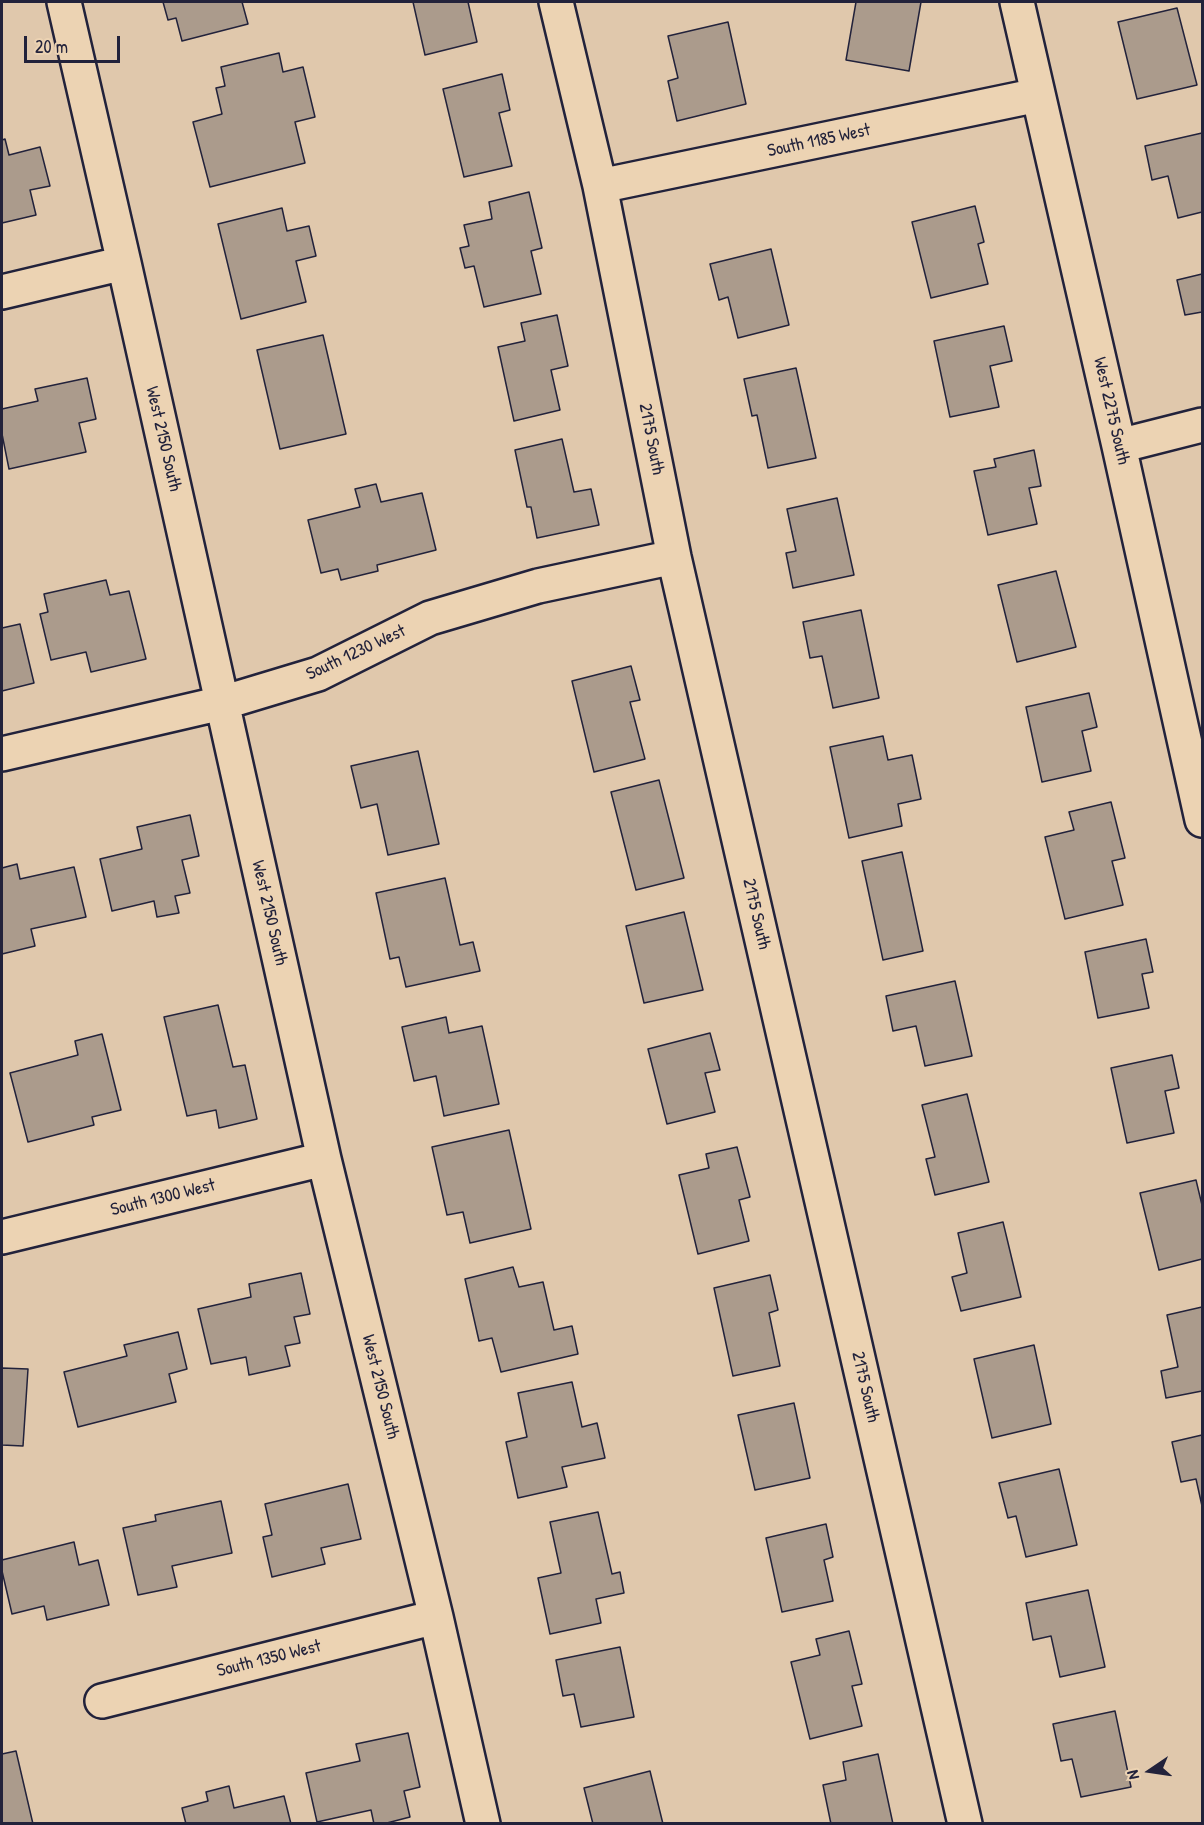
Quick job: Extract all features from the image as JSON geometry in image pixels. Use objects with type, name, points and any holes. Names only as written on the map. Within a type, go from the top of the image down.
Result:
[{"type":"street","name":"West 2150 South","points":[[64,2],[324,1159],[436,1617],[483,1824]]},
{"type":"street","name":"2175 South","points":[[556,2],[600,186],[674,557],[965,1824]]},
{"type":"street","name":"West 2275 South","points":[[1017,2],[1203,820]]},
{"type":"street","name":"South 1185 West","points":[[600,186],[1038,95]]},
{"type":"street","points":[[2,292],[124,263]]},
{"type":"street","points":[[1119,446],[1203,425]]},
{"type":"street","name":"South 1230 West","points":[[2,754],[222,703],[318,674],[430,618],[537,586],[674,557]]},
{"type":"street","name":"South 1300 West","points":[[2,1237],[324,1159]]},
{"type":"street","name":"South 1350 West","points":[[102,1701],[436,1617]]},
{"type":"building","points":[[163,2],[242,2],[248,24],[182,41],[176,18],[168,20]]},
{"type":"building","points":[[413,2],[468,2],[477,42],[425,55]]},
{"type":"building","points":[[856,2],[921,2],[909,71],[846,60]]},
{"type":"building","points":[[1177,8],[1197,85],[1137,99],[1118,22]]},
{"type":"building","points":[[728,22],[746,104],[677,121],[668,81],[678,78],[668,36]]},
{"type":"building","points":[[279,53],[283,72],[303,67],[315,117],[295,122],[305,163],[210,187],[193,122],[222,114],[216,88],[225,86],[221,67]]},
{"type":"building","points":[[502,74],[510,110],[499,113],[512,166],[464,177],[443,89]]},
{"type":"building","points":[[1202,133],[1202,212],[1178,218],[1168,176],[1152,180],[1145,146]]},
{"type":"building","points":[[5,139],[9,155],[40,147],[50,186],[30,190],[36,215],[2,223],[2,140]]},
{"type":"building","points":[[529,192],[542,248],[531,251],[541,294],[484,307],[474,266],[465,268],[460,248],[469,246],[464,225],[492,219],[489,202]]},
{"type":"building","points":[[975,206],[984,242],[978,244],[988,284],[931,298],[912,222]]},
{"type":"building","points":[[282,208],[287,231],[309,226],[316,256],[296,261],[306,302],[241,319],[218,224]]},
{"type":"building","points":[[771,249],[789,325],[738,338],[728,297],[719,300],[710,264]]},
{"type":"building","points":[[1202,274],[1202,312],[1185,315],[1177,280]]},
{"type":"building","points":[[557,315],[568,366],[551,370],[560,410],[514,421],[498,347],[525,341],[521,323]]},
{"type":"building","points":[[1004,326],[1012,361],[990,366],[999,407],[950,417],[934,341]]},
{"type":"building","points":[[323,335],[346,434],[280,449],[257,350]]},
{"type":"building","points":[[796,368],[816,458],[768,468],[757,415],[752,416],[744,379]]},
{"type":"building","points":[[87,378],[96,419],[79,423],[86,452],[9,469],[2,434],[2,409],[38,401],[35,389]]},
{"type":"building","points":[[562,439],[574,492],[591,489],[599,525],[537,538],[531,507],[527,507],[515,450]]},
{"type":"building","points":[[1034,450],[1041,486],[1029,488],[1037,524],[988,535],[974,471],[996,467],[994,459]]},
{"type":"building","points":[[376,484],[381,502],[422,493],[436,550],[377,565],[378,571],[341,580],[338,569],[321,573],[308,520],[360,507],[355,489]]},
{"type":"building","points":[[837,498],[854,575],[793,588],[786,553],[796,551],[787,509]]},
{"type":"building","points":[[1056,571],[1076,647],[1017,662],[998,585]]},
{"type":"building","points":[[106,580],[110,595],[129,591],[146,659],[91,672],[86,652],[51,660],[40,614],[48,612],[44,594]]},
{"type":"building","points":[[861,610],[879,698],[833,708],[822,656],[810,658],[803,622]]},
{"type":"building","points":[[20,624],[34,683],[2,691],[2,628]]},
{"type":"building","points":[[631,666],[640,700],[630,702],[645,759],[594,772],[572,681]]},
{"type":"building","points":[[1089,693],[1097,727],[1082,731],[1091,771],[1042,782],[1026,707]]},
{"type":"building","points":[[883,736],[888,760],[912,755],[921,799],[898,804],[902,826],[849,838],[830,747]]},
{"type":"building","points":[[418,751],[439,844],[388,855],[377,804],[361,808],[351,766]]},
{"type":"building","points":[[659,780],[684,878],[636,890],[611,792]]},
{"type":"building","points":[[1111,802],[1125,858],[1112,861],[1123,905],[1065,919],[1045,837],[1074,830],[1069,812]]},
{"type":"building","points":[[190,815],[199,856],[182,860],[190,893],[175,896],[179,913],[157,917],[154,901],[112,911],[100,859],[142,849],[137,827]]},
{"type":"building","points":[[902,852],[923,951],[883,960],[862,861]]},
{"type":"building","points":[[17,864],[20,879],[74,867],[86,917],[31,929],[35,946],[2,954],[2,868]]},
{"type":"building","points":[[445,878],[460,945],[473,942],[480,971],[406,987],[399,957],[390,959],[376,893]]},
{"type":"building","points":[[684,912],[703,990],[644,1003],[626,926]]},
{"type":"building","points":[[1146,939],[1153,972],[1142,974],[1149,1008],[1098,1018],[1085,952]]},
{"type":"building","points":[[955,981],[972,1056],[925,1066],[916,1026],[893,1031],[886,996]]},
{"type":"building","points":[[218,1005],[233,1067],[245,1065],[257,1119],[219,1128],[216,1110],[187,1116],[164,1017]]},
{"type":"building","points":[[446,1017],[449,1033],[482,1026],[499,1104],[444,1116],[436,1076],[414,1081],[402,1027]]},
{"type":"building","points":[[710,1033],[720,1070],[705,1073],[715,1112],[667,1124],[648,1049]]},
{"type":"building","points":[[102,1034],[121,1110],[92,1117],[94,1125],[28,1142],[10,1073],[78,1055],[75,1041]]},
{"type":"building","points":[[1172,1055],[1179,1088],[1165,1091],[1174,1133],[1127,1143],[1111,1068]]},
{"type":"building","points":[[967,1094],[989,1182],[935,1195],[926,1159],[935,1157],[922,1105]]},
{"type":"building","points":[[509,1130],[531,1229],[470,1243],[463,1212],[447,1215],[432,1147]]},
{"type":"building","points":[[737,1147],[750,1197],[739,1200],[749,1241],[698,1254],[679,1175],[709,1168],[706,1154]]},
{"type":"building","points":[[1196,1180],[1202,1205],[1202,1259],[1159,1270],[1140,1193]]},
{"type":"building","points":[[1003,1222],[1021,1297],[961,1311],[952,1277],[967,1273],[958,1233]]},
{"type":"building","points":[[513,1267],[519,1287],[543,1282],[554,1330],[572,1326],[578,1354],[501,1372],[492,1338],[479,1341],[465,1279]]},
{"type":"building","points":[[301,1273],[310,1314],[294,1317],[300,1343],[285,1346],[290,1366],[249,1375],[246,1357],[211,1364],[198,1309],[251,1297],[249,1284]]},
{"type":"building","points":[[770,1275],[778,1310],[769,1313],[780,1366],[733,1376],[714,1288]]},
{"type":"building","points":[[1202,1307],[1202,1391],[1166,1398],[1161,1371],[1178,1367],[1167,1315]]},
{"type":"building","points":[[178,1332],[187,1369],[169,1374],[176,1402],[78,1427],[64,1372],[127,1356],[124,1345]]},
{"type":"building","points":[[1034,1345],[1051,1424],[992,1438],[974,1359]]},
{"type":"building","points":[[2,1368],[28,1369],[23,1446],[2,1445]]},
{"type":"building","points":[[572,1382],[582,1427],[597,1423],[605,1458],[562,1467],[567,1487],[518,1498],[506,1442],[527,1437],[518,1393]]},
{"type":"building","points":[[794,1403],[810,1478],[755,1490],[738,1415]]},
{"type":"building","points":[[1202,1435],[1202,1506],[1196,1479],[1181,1482],[1172,1442]]},
{"type":"building","points":[[1059,1469],[1077,1545],[1026,1557],[1016,1516],[1008,1518],[999,1483]]},
{"type":"building","points":[[348,1484],[361,1539],[321,1548],[325,1564],[272,1577],[263,1537],[272,1535],[265,1504]]},
{"type":"building","points":[[221,1501],[232,1553],[172,1566],[177,1587],[138,1595],[123,1528],[156,1521],[155,1515]]},
{"type":"building","points":[[598,1512],[612,1574],[620,1572],[624,1593],[596,1599],[601,1623],[550,1634],[538,1578],[561,1573],[550,1522]]},
{"type":"building","points":[[826,1524],[833,1557],[824,1560],[833,1601],[782,1612],[766,1538]]},
{"type":"building","points":[[74,1542],[79,1565],[98,1560],[109,1605],[47,1620],[44,1606],[12,1614],[2,1571],[2,1560]]},
{"type":"building","points":[[1088,1590],[1105,1667],[1060,1677],[1051,1636],[1033,1640],[1026,1603]]},
{"type":"building","points":[[849,1631],[862,1684],[852,1686],[862,1726],[810,1739],[791,1662],[820,1655],[816,1639]]},
{"type":"building","points":[[620,1647],[634,1717],[581,1727],[574,1694],[563,1696],[556,1660]]},
{"type":"building","points":[[1115,1711],[1131,1787],[1081,1797],[1072,1759],[1061,1761],[1053,1724]]},
{"type":"building","points":[[408,1733],[420,1787],[404,1791],[410,1817],[374,1824],[371,1810],[317,1822],[306,1773],[360,1761],[356,1744]]},
{"type":"building","points":[[16,1751],[33,1824],[2,1824],[2,1754]]},
{"type":"building","points":[[878,1754],[893,1824],[831,1824],[823,1785],[846,1780],[843,1762]]},
{"type":"building","points":[[650,1771],[663,1824],[593,1824],[584,1788]]},
{"type":"building","points":[[229,1786],[234,1808],[284,1796],[291,1824],[186,1824],[182,1808],[208,1801],[206,1792]]}]
